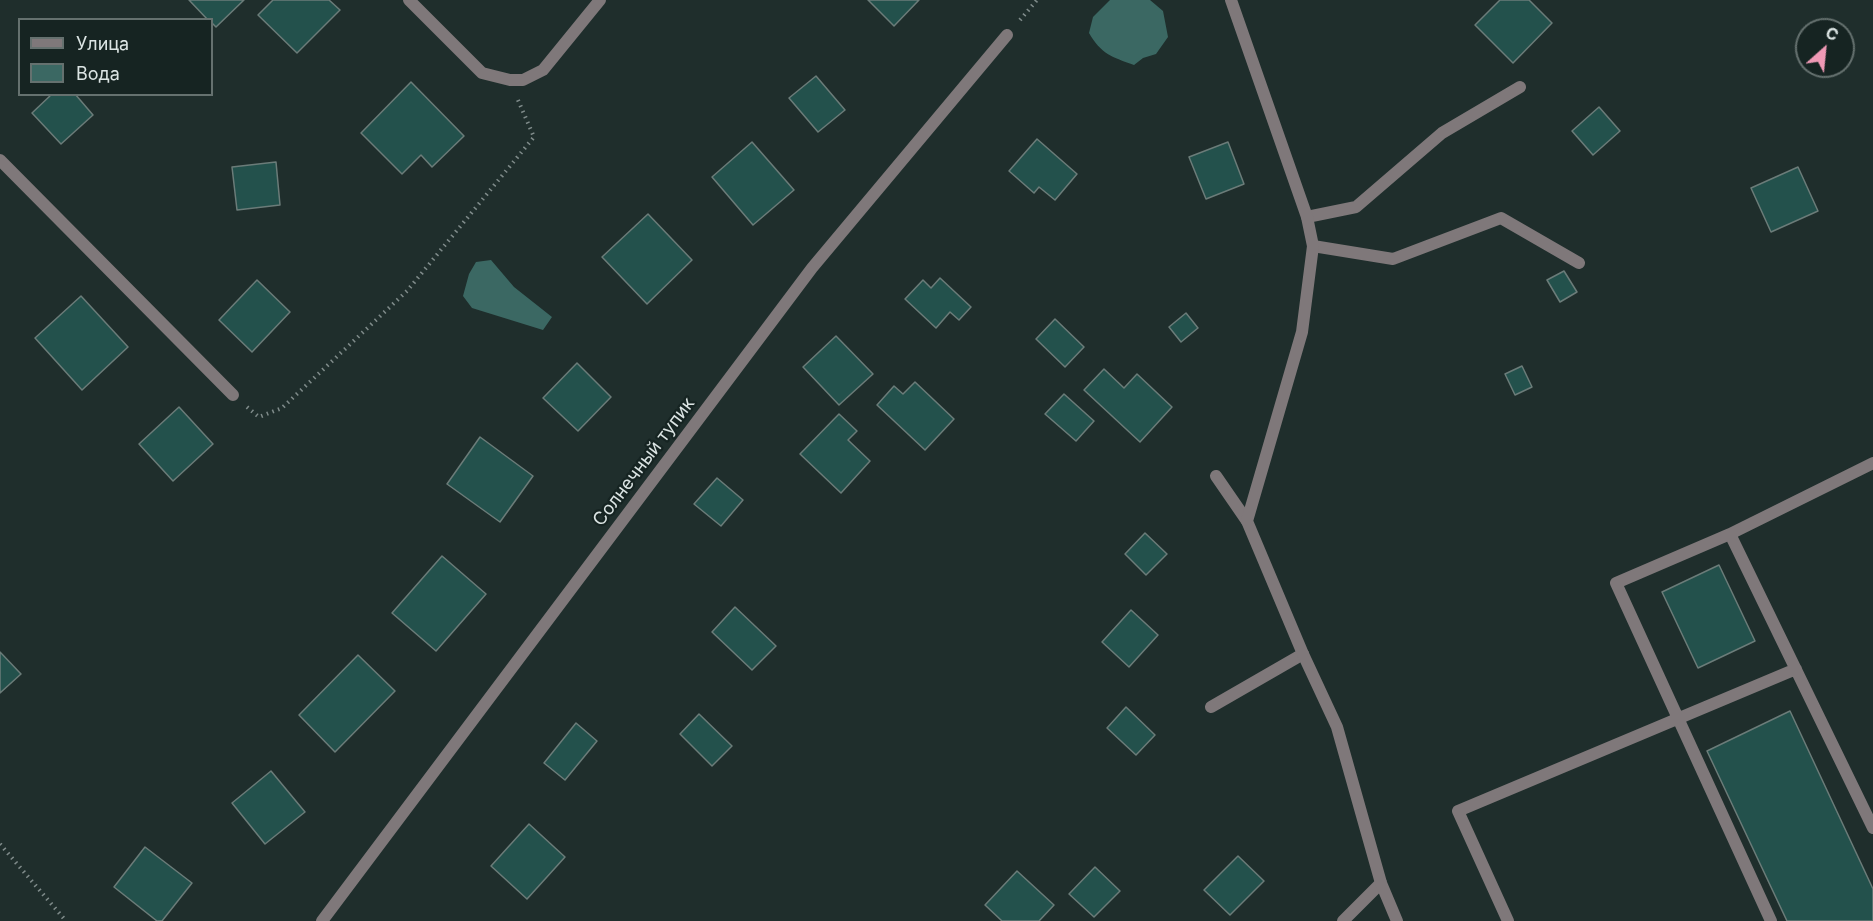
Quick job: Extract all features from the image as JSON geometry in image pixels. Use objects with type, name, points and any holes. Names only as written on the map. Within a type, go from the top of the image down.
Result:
[{"type":"street","points":[[409,0],[482,73],[510,80],[523,80],[543,70],[600,0]]},
{"type":"street","points":[[1231,0],[1307,217],[1312,246],[1302,332],[1247,521]]},
{"type":"street","name":"Солнечный тупик","points":[[322,921],[812,268],[1006,35]]},
{"type":"street","points":[[1307,217],[1356,207],[1442,133],[1520,87]]},
{"type":"street","points":[[0,160],[233,395]]},
{"type":"street","points":[[1312,246],[1393,259],[1501,218],[1579,263]]},
{"type":"street","points":[[1771,921],[1617,583],[1730,534],[1873,463]]},
{"type":"street","points":[[1216,476],[1247,521],[1302,654],[1337,727],[1381,883],[1397,921]]},
{"type":"street","points":[[1730,534],[1873,828]]},
{"type":"street","points":[[1211,707],[1302,654]]},
{"type":"street","points":[[1508,921],[1458,811],[1796,669]]},
{"type":"street","points":[[1343,921],[1381,883]]},
{"type":"path","points":[[1006,35],[1037,0]]},
{"type":"path","points":[[233,395],[259,417],[282,408],[406,291],[534,137],[510,80]]},
{"type":"path","points":[[0,844],[66,921]]},
{"type":"water","points":[[1110,0],[1150,0],[1163,11],[1168,37],[1156,54],[1143,58],[1134,65],[1113,57],[1098,46],[1089,33],[1093,17]]},
{"type":"water","points":[[491,260],[514,287],[552,317],[543,330],[472,308],[463,296],[469,274],[476,262]]},
{"type":"building","points":[[189,0],[244,0],[216,27],[213,24],[213,18],[206,18]]},
{"type":"building","points":[[273,0],[329,0],[340,10],[297,53],[258,15]]},
{"type":"building","points":[[868,0],[919,0],[894,26]]},
{"type":"building","points":[[1500,0],[1529,0],[1552,23],[1513,63],[1475,25]]},
{"type":"building","points":[[816,76],[845,110],[818,132],[789,98]]},
{"type":"building","points":[[411,82],[464,136],[432,167],[421,155],[402,174],[361,133]]},
{"type":"building","points":[[50,96],[77,96],[93,115],[61,144],[32,113]]},
{"type":"building","points":[[1599,107],[1620,131],[1593,155],[1572,131]]},
{"type":"building","points":[[1037,139],[1077,174],[1055,200],[1039,187],[1034,193],[1009,171]]},
{"type":"building","points":[[752,142],[794,190],[753,225],[712,177]]},
{"type":"building","points":[[1228,142],[1244,184],[1206,199],[1189,157]]},
{"type":"building","points":[[276,162],[280,205],[237,210],[232,167]]},
{"type":"building","points":[[1798,167],[1818,211],[1771,232],[1751,188]]},
{"type":"building","points":[[648,214],[692,260],[647,304],[602,257]]},
{"type":"building","points":[[1564,271],[1577,292],[1560,302],[1547,280]]},
{"type":"building","points":[[940,278],[971,307],[959,320],[950,312],[936,328],[905,299],[923,280],[931,288]]},
{"type":"building","points":[[257,280],[290,312],[252,352],[219,320]]},
{"type":"building","points":[[81,296],[128,347],[82,390],[35,338]]},
{"type":"building","points":[[1186,313],[1198,328],[1181,342],[1169,327]]},
{"type":"building","points":[[1055,319],[1084,347],[1065,367],[1036,339]]},
{"type":"building","points":[[836,336],[873,374],[839,405],[803,367]]},
{"type":"building","points":[[577,363],[611,397],[578,431],[543,398]]},
{"type":"building","points":[[1522,366],[1532,387],[1515,395],[1505,374]]},
{"type":"building","points":[[1104,369],[1124,388],[1137,374],[1172,407],[1140,442],[1084,390]]},
{"type":"building","points":[[915,382],[954,419],[925,450],[877,405],[894,386],[903,394]]},
{"type":"building","points":[[1064,394],[1094,421],[1076,441],[1045,414]]},
{"type":"building","points":[[179,407],[213,444],[173,481],[139,444]]},
{"type":"building","points":[[839,414],[857,431],[848,440],[870,461],[841,493],[800,454]]},
{"type":"building","points":[[480,437],[533,476],[500,522],[447,484]]},
{"type":"building","points":[[717,478],[743,500],[721,526],[694,504]]},
{"type":"building","points":[[1145,533],[1167,554],[1146,575],[1125,554]]},
{"type":"building","points":[[442,556],[486,594],[436,651],[392,613]]},
{"type":"building","points":[[1719,565],[1755,641],[1698,668],[1662,592]]},
{"type":"building","points":[[735,607],[776,646],[752,670],[712,632]]},
{"type":"building","points":[[1131,610],[1158,635],[1129,667],[1102,642]]},
{"type":"building","points":[[0,652],[21,674],[0,693]]},
{"type":"building","points":[[358,655],[395,691],[335,752],[299,715]]},
{"type":"building","points":[[1126,707],[1155,735],[1136,755],[1107,728]]},
{"type":"building","points":[[1790,711],[1873,889],[1873,921],[1787,921],[1707,751]]},
{"type":"building","points":[[699,714],[732,746],[712,766],[680,734]]},
{"type":"building","points":[[576,723],[597,741],[565,780],[544,763]]},
{"type":"building","points":[[271,771],[305,812],[265,844],[232,803]]},
{"type":"building","points":[[529,824],[565,857],[527,899],[491,866]]},
{"type":"building","points":[[145,847],[192,883],[162,921],[157,921],[114,887]]},
{"type":"building","points":[[1238,856],[1264,881],[1230,915],[1204,890]]},
{"type":"building","points":[[1095,867],[1120,891],[1094,917],[1069,894]]},
{"type":"building","points":[[1017,871],[1054,905],[1039,921],[1002,921],[985,905]]}]
